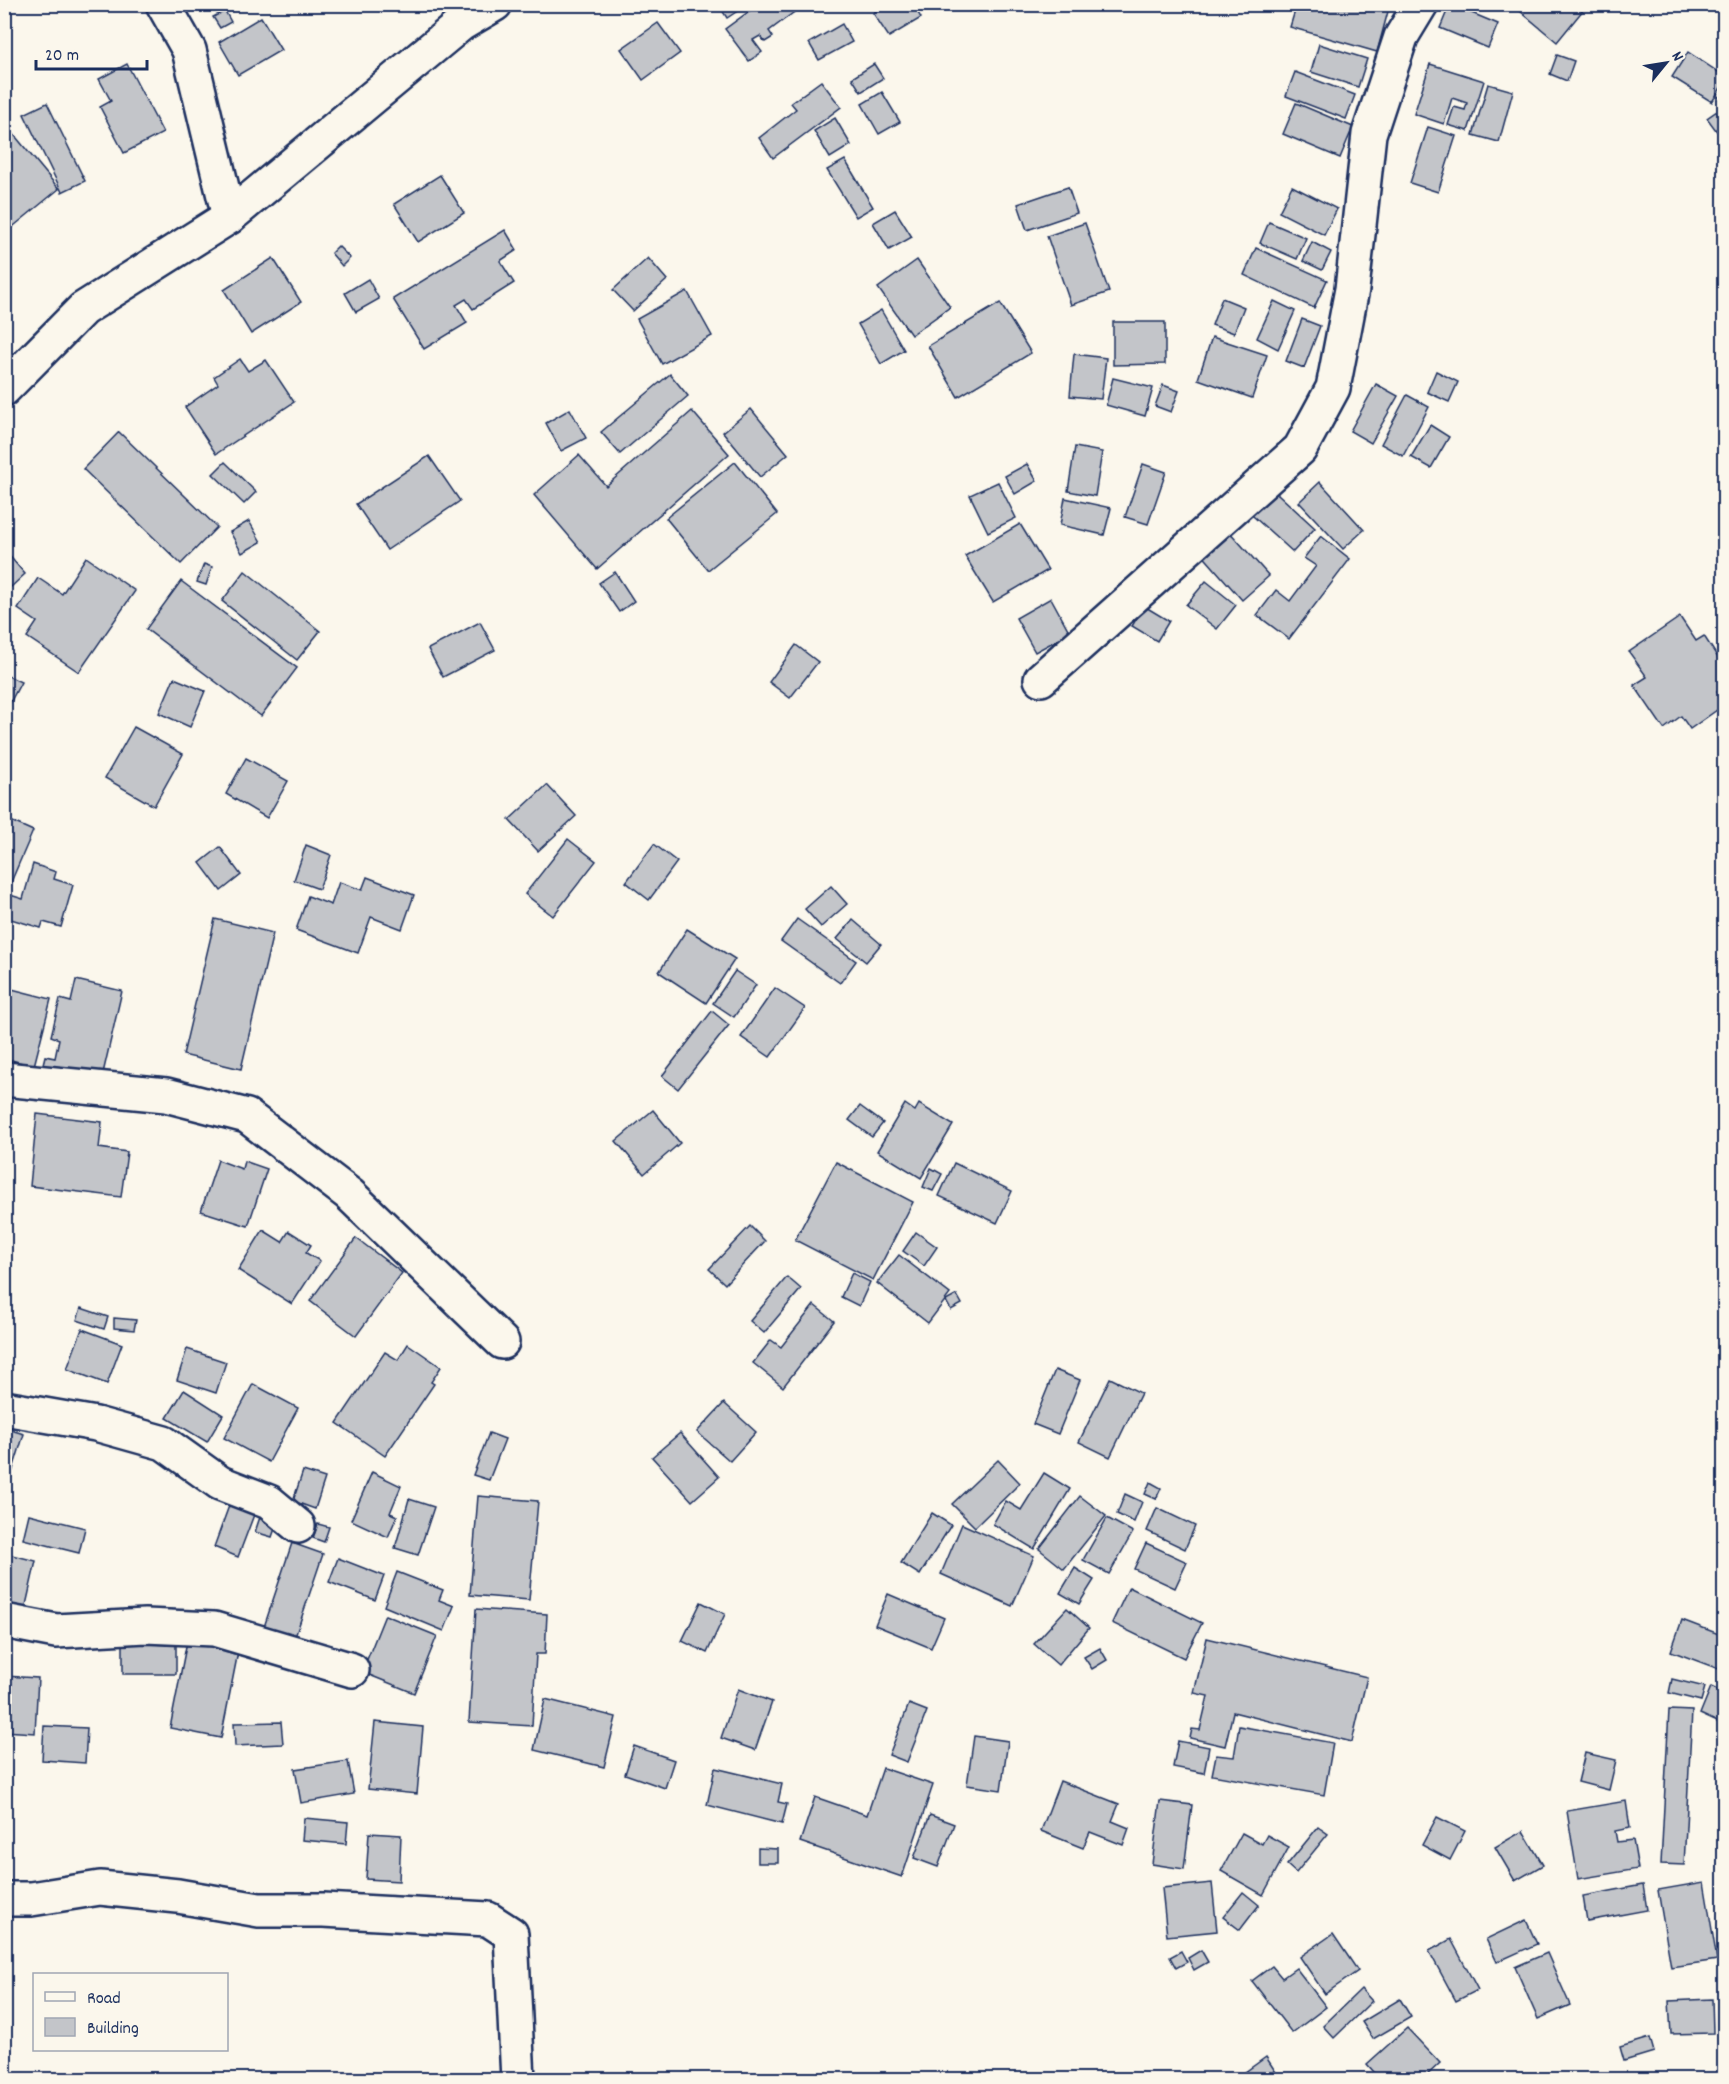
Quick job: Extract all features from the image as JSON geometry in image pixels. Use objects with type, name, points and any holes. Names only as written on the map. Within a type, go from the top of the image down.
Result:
[{"type":"street","points":[[163,4],[189,50],[229,217]]},
{"type":"street","points":[[4,389],[84,309],[229,217],[461,24],[495,4]]},
{"type":"street","points":[[1041,679],[1300,449],[1333,388],[1352,289],[1369,134],[1401,37],[1421,4]]},
{"type":"street","points":[[4,1079],[166,1095],[246,1116],[349,1194],[502,1342]]},
{"type":"street","points":[[4,1408],[96,1424],[164,1443],[220,1483],[269,1502],[298,1526]]},
{"type":"street","points":[[4,1621],[56,1631],[145,1626],[214,1629],[352,1670]]},
{"type":"street","points":[[4,1899],[31,1899],[100,1888],[178,1896],[259,1910],[322,1910],[488,1919],[511,1934],[518,2079]]},
{"type":"building","points":[[724,4],[748,4],[727,18],[720,7]]},
{"type":"building","points":[[759,4],[805,4],[769,31],[773,37],[765,42],[760,36],[753,40],[762,52],[749,61],[725,29]]},
{"type":"building","points":[[887,4],[913,4],[921,18],[889,37],[873,13]]},
{"type":"building","points":[[1297,4],[1390,4],[1377,52],[1290,27]]},
{"type":"building","points":[[1450,4],[1498,24],[1488,48],[1440,28]]},
{"type":"building","points":[[1516,4],[1588,4],[1557,42],[1514,6]]},
{"type":"building","points":[[225,11],[231,22],[220,28],[213,17]]},
{"type":"building","points":[[261,17],[281,50],[238,75],[219,42]]},
{"type":"building","points":[[658,23],[680,53],[643,80],[621,49]]},
{"type":"building","points":[[842,24],[852,42],[819,60],[809,43]]},
{"type":"building","points":[[1319,44],[1367,59],[1358,87],[1311,72]]},
{"type":"building","points":[[1688,52],[1724,76],[1724,83],[1712,102],[1672,77]]},
{"type":"building","points":[[1557,55],[1574,61],[1567,81],[1550,74]]},
{"type":"building","points":[[127,64],[163,133],[124,153],[100,107],[111,101],[99,79]]},
{"type":"building","points":[[874,64],[883,78],[861,92],[852,78]]},
{"type":"building","points":[[1430,64],[1484,81],[1468,131],[1448,125],[1454,107],[1465,110],[1467,103],[1452,98],[1444,124],[1414,114]]},
{"type":"building","points":[[1295,72],[1355,95],[1346,119],[1286,96]]},
{"type":"building","points":[[821,81],[841,107],[773,158],[759,138],[796,109],[791,103]]},
{"type":"building","points":[[1488,84],[1513,91],[1499,142],[1473,135]]},
{"type":"building","points":[[882,92],[900,122],[879,134],[862,104]]},
{"type":"building","points":[[1724,93],[1724,106],[1718,97]]},
{"type":"building","points":[[47,103],[85,181],[62,192],[24,114]]},
{"type":"building","points":[[1296,103],[1353,127],[1340,158],[1283,134]]},
{"type":"building","points":[[1724,106],[1724,141],[1707,118]]},
{"type":"building","points":[[835,118],[851,145],[830,158],[814,131]]},
{"type":"building","points":[[1428,127],[1456,136],[1438,192],[1410,183]]},
{"type":"building","points":[[11,131],[59,189],[4,234],[4,136]]},
{"type":"building","points":[[845,160],[873,207],[856,217],[827,170]]},
{"type":"building","points":[[440,175],[464,213],[418,242],[394,204]]},
{"type":"building","points":[[1292,186],[1337,209],[1324,235],[1279,212]]},
{"type":"building","points":[[1068,187],[1077,213],[1027,230],[1018,204]]},
{"type":"building","points":[[895,210],[912,237],[889,250],[873,223]]},
{"type":"building","points":[[1269,222],[1306,238],[1297,259],[1260,243]]},
{"type":"building","points":[[1085,223],[1109,292],[1071,305],[1047,236]]},
{"type":"building","points":[[505,230],[517,250],[500,261],[514,283],[473,309],[466,299],[456,305],[467,323],[424,349],[393,299]]},
{"type":"building","points":[[1312,242],[1331,252],[1322,270],[1303,261]]},
{"type":"building","points":[[338,246],[350,258],[342,266],[331,253]]},
{"type":"building","points":[[1256,248],[1327,280],[1314,308],[1244,275]]},
{"type":"building","points":[[273,258],[301,302],[251,334],[224,290]]},
{"type":"building","points":[[648,258],[667,280],[633,311],[613,290]]},
{"type":"building","points":[[917,260],[950,307],[911,335],[878,288]]},
{"type":"building","points":[[368,279],[379,299],[356,312],[345,293]]},
{"type":"building","points":[[687,291],[712,336],[662,364],[637,319]]},
{"type":"building","points":[[1222,298],[1244,307],[1234,333],[1212,325]]},
{"type":"building","points":[[1274,301],[1295,311],[1278,349],[1257,338]]},
{"type":"building","points":[[1000,303],[1031,353],[958,397],[928,346]]},
{"type":"building","points":[[881,310],[904,350],[881,364],[858,324]]},
{"type":"building","points":[[1302,319],[1320,326],[1304,368],[1286,361]]},
{"type":"building","points":[[1113,322],[1165,322],[1165,364],[1113,365]]},
{"type":"building","points":[[1212,337],[1267,355],[1252,398],[1198,379]]},
{"type":"building","points":[[1074,354],[1106,358],[1101,399],[1070,396]]},
{"type":"building","points":[[240,359],[248,371],[266,360],[294,402],[216,454],[185,407],[218,384],[214,377]]},
{"type":"building","points":[[1436,371],[1458,382],[1449,402],[1427,392]]},
{"type":"building","points":[[670,374],[688,396],[620,454],[601,432]]},
{"type":"building","points":[[1113,378],[1153,388],[1145,416],[1106,405]]},
{"type":"building","points":[[1376,384],[1398,396],[1371,443],[1350,431]]},
{"type":"building","points":[[1163,385],[1179,391],[1171,412],[1155,406]]},
{"type":"building","points":[[1407,395],[1429,407],[1403,456],[1381,444]]},
{"type":"building","points":[[570,409],[586,438],[561,451],[546,423]]},
{"type":"building","points":[[751,409],[788,454],[760,477],[723,432]]},
{"type":"building","points":[[692,411],[729,454],[597,569],[534,495],[579,455],[606,486]]},
{"type":"building","points":[[1430,425],[1449,437],[1431,468],[1411,457]]},
{"type":"building","points":[[119,432],[217,527],[181,564],[83,469]]},
{"type":"building","points":[[1075,447],[1102,452],[1095,496],[1068,491]]},
{"type":"building","points":[[429,456],[460,501],[387,550],[356,504]]},
{"type":"building","points":[[225,462],[256,492],[244,504],[213,474]]},
{"type":"building","points":[[735,462],[777,514],[708,570],[666,518]]},
{"type":"building","points":[[1027,464],[1037,481],[1015,494],[1005,476]]},
{"type":"building","points":[[1143,464],[1166,472],[1148,524],[1125,517]]},
{"type":"building","points":[[998,482],[1016,518],[988,532],[970,495]]},
{"type":"building","points":[[1320,482],[1364,530],[1343,549],[1299,502]]},
{"type":"building","points":[[1266,483],[1315,528],[1293,552],[1244,508]]},
{"type":"building","points":[[1065,498],[1111,508],[1104,535],[1060,525]]},
{"type":"building","points":[[1219,520],[1269,576],[1242,600],[1193,544]]},
{"type":"building","points":[[249,521],[261,542],[242,553],[230,532]]},
{"type":"building","points":[[1020,524],[1048,570],[993,602],[965,556]]},
{"type":"building","points":[[1321,536],[1350,559],[1289,639],[1257,615],[1276,590],[1290,601],[1316,566],[1304,558]]},
{"type":"building","points":[[6,552],[25,574],[11,587],[4,580]]},
{"type":"building","points":[[86,557],[135,591],[79,672],[27,637],[37,622],[18,609],[38,578],[62,594]]},
{"type":"building","points":[[204,564],[212,567],[206,585],[197,582]]},
{"type":"building","points":[[245,571],[320,631],[297,660],[222,601]]},
{"type":"building","points":[[615,572],[634,601],[619,612],[599,583]]},
{"type":"building","points":[[181,581],[297,668],[261,716],[146,629]]},
{"type":"building","points":[[1206,581],[1236,605],[1217,629],[1186,605]]},
{"type":"building","points":[[1051,598],[1070,633],[1035,652],[1016,618]]},
{"type":"building","points":[[1144,606],[1169,621],[1157,641],[1132,626]]},
{"type":"building","points":[[1680,617],[1696,641],[1704,636],[1724,667],[1724,685],[1717,691],[1724,705],[1690,729],[1681,716],[1664,729],[1634,685],[1647,677],[1629,652]]},
{"type":"building","points":[[480,622],[495,650],[443,677],[428,649]]},
{"type":"building","points":[[796,645],[818,662],[790,698],[769,682]]},
{"type":"building","points":[[4,674],[21,682],[4,714]]},
{"type":"building","points":[[174,678],[205,691],[190,727],[159,713]]},
{"type":"building","points":[[134,727],[183,754],[154,806],[105,778]]},
{"type":"building","points":[[246,758],[288,781],[267,818],[226,794]]},
{"type":"building","points":[[547,785],[576,816],[538,851],[509,820]]},
{"type":"building","points":[[4,818],[33,831],[8,889],[4,887]]},
{"type":"building","points":[[568,839],[596,861],[553,916],[525,894]]},
{"type":"building","points":[[654,844],[677,862],[649,900],[626,882]]},
{"type":"building","points":[[306,845],[331,855],[319,889],[294,880]]},
{"type":"building","points":[[220,847],[241,875],[221,891],[200,863]]},
{"type":"building","points":[[33,864],[56,872],[54,879],[73,885],[61,927],[43,922],[41,928],[4,917],[4,893],[23,899]]},
{"type":"building","points":[[367,877],[414,895],[402,929],[371,917],[358,953],[296,930],[308,896],[331,905],[339,882],[362,890]]},
{"type":"building","points":[[831,886],[847,904],[821,927],[805,909]]},
{"type":"building","points":[[215,919],[273,933],[241,1069],[183,1055]]},
{"type":"building","points":[[797,919],[856,961],[840,983],[781,941]]},
{"type":"building","points":[[853,920],[881,944],[866,962],[837,939]]},
{"type":"building","points":[[687,929],[735,959],[706,1003],[659,972]]},
{"type":"building","points":[[735,971],[756,985],[734,1017],[713,1003]]},
{"type":"building","points":[[76,980],[122,991],[101,1082],[42,1068],[45,1056],[55,1058],[59,1039],[51,1036],[60,999],[71,1002]]},
{"type":"building","points":[[4,987],[51,999],[34,1066],[4,1058]]},
{"type":"building","points":[[775,988],[805,1008],[770,1057],[741,1037]]},
{"type":"building","points":[[712,1011],[729,1025],[678,1089],[662,1076]]},
{"type":"building","points":[[905,1104],[915,1111],[919,1104],[953,1125],[921,1178],[877,1151]]},
{"type":"building","points":[[860,1106],[883,1123],[872,1137],[849,1120]]},
{"type":"building","points":[[653,1110],[680,1143],[644,1174],[616,1141]]},
{"type":"building","points":[[37,1114],[102,1122],[99,1148],[127,1152],[121,1197],[30,1186]]},
{"type":"building","points":[[218,1160],[242,1169],[244,1161],[267,1169],[248,1226],[201,1211]]},
{"type":"building","points":[[836,1162],[913,1202],[873,1280],[795,1240]]},
{"type":"building","points":[[954,1163],[1012,1191],[997,1223],[939,1196]]},
{"type":"building","points":[[931,1168],[942,1174],[933,1191],[923,1187]]},
{"type":"building","points":[[750,1226],[765,1241],[725,1284],[709,1269]]},
{"type":"building","points":[[263,1230],[282,1242],[289,1231],[311,1245],[306,1253],[320,1261],[292,1304],[238,1270]]},
{"type":"building","points":[[916,1232],[937,1247],[924,1266],[903,1251]]},
{"type":"building","points":[[356,1238],[402,1273],[356,1336],[310,1301]]},
{"type":"building","points":[[899,1255],[950,1294],[928,1323],[877,1283]]},
{"type":"building","points":[[852,1273],[870,1282],[859,1306],[841,1297]]},
{"type":"building","points":[[787,1277],[801,1289],[764,1333],[750,1321]]},
{"type":"building","points":[[957,1295],[962,1304],[951,1310],[946,1301]]},
{"type":"building","points":[[814,1305],[834,1321],[783,1387],[753,1363],[771,1340],[781,1347]]},
{"type":"building","points":[[81,1308],[108,1317],[104,1329],[77,1320]]},
{"type":"building","points":[[114,1318],[136,1320],[134,1330],[114,1328]]},
{"type":"building","points":[[82,1329],[122,1344],[107,1384],[67,1369]]},
{"type":"building","points":[[408,1344],[441,1367],[431,1382],[434,1384],[385,1456],[337,1423],[385,1352],[398,1360]]},
{"type":"building","points":[[187,1349],[226,1362],[216,1393],[177,1380]]},
{"type":"building","points":[[1055,1370],[1080,1380],[1058,1434],[1033,1424]]},
{"type":"building","points":[[1110,1378],[1141,1393],[1110,1457],[1079,1442]]},
{"type":"building","points":[[253,1384],[298,1408],[269,1462],[224,1438]]},
{"type":"building","points":[[184,1390],[223,1415],[207,1442],[167,1418]]},
{"type":"building","points":[[724,1403],[756,1432],[730,1461],[697,1432]]},
{"type":"building","points":[[4,1428],[24,1434],[6,1492],[4,1491]]},
{"type":"building","points":[[489,1433],[505,1439],[489,1480],[473,1475]]},
{"type":"building","points":[[680,1433],[719,1477],[692,1501],[652,1457]]},
{"type":"building","points":[[998,1460],[1020,1483],[975,1527],[952,1504]]},
{"type":"building","points":[[303,1471],[325,1478],[315,1509],[293,1501]]},
{"type":"building","points":[[372,1472],[401,1486],[390,1513],[397,1516],[388,1537],[351,1520]]},
{"type":"building","points":[[1044,1473],[1070,1489],[1034,1549],[993,1524],[1006,1501],[1021,1510]]},
{"type":"building","points":[[1150,1482],[1161,1488],[1156,1499],[1145,1494]]},
{"type":"building","points":[[1125,1494],[1142,1502],[1134,1522],[1117,1514]]},
{"type":"building","points":[[478,1496],[538,1501],[529,1600],[470,1595]]},
{"type":"building","points":[[1080,1496],[1106,1516],[1064,1569],[1039,1549]]},
{"type":"building","points":[[409,1499],[434,1507],[418,1555],[395,1548]]},
{"type":"building","points":[[230,1503],[255,1512],[238,1557],[214,1547]]},
{"type":"building","points":[[1157,1508],[1195,1526],[1185,1549],[1147,1531]]},
{"type":"building","points":[[932,1513],[951,1525],[920,1575],[901,1563]]},
{"type":"building","points":[[29,1514],[85,1528],[79,1553],[23,1539]]},
{"type":"building","points":[[261,1514],[278,1520],[272,1537],[255,1532]]},
{"type":"building","points":[[1107,1518],[1133,1532],[1109,1574],[1083,1560]]},
{"type":"building","points":[[318,1524],[329,1527],[324,1542],[313,1538]]},
{"type":"building","points":[[962,1524],[1034,1556],[1012,1606],[941,1574]]},
{"type":"building","points":[[292,1543],[323,1554],[295,1637],[264,1627]]},
{"type":"building","points":[[1146,1543],[1187,1562],[1175,1588],[1134,1569]]},
{"type":"building","points":[[4,1553],[36,1561],[24,1614],[4,1609]]},
{"type":"building","points":[[338,1558],[384,1576],[375,1600],[329,1582]]},
{"type":"building","points":[[1075,1568],[1094,1580],[1079,1604],[1060,1593]]},
{"type":"building","points":[[397,1572],[443,1590],[439,1600],[454,1606],[444,1631],[384,1606]]},
{"type":"building","points":[[1129,1587],[1202,1623],[1184,1658],[1112,1623]]},
{"type":"building","points":[[888,1594],[944,1618],[931,1648],[875,1625]]},
{"type":"building","points":[[701,1602],[725,1614],[707,1653],[682,1641]]},
{"type":"building","points":[[1067,1608],[1089,1628],[1058,1665],[1034,1644]]},
{"type":"building","points":[[476,1609],[547,1614],[545,1654],[536,1654],[532,1726],[469,1722]]},
{"type":"building","points":[[385,1615],[437,1636],[414,1693],[362,1672]]},
{"type":"building","points":[[1682,1620],[1724,1636],[1724,1671],[1671,1651]]},
{"type":"building","points":[[176,1634],[176,1674],[123,1674],[123,1635]]},
{"type":"building","points":[[188,1636],[239,1647],[221,1738],[170,1728]]},
{"type":"building","points":[[1207,1638],[1367,1677],[1352,1742],[1233,1712],[1225,1746],[1190,1738],[1192,1729],[1200,1730],[1208,1696],[1194,1693]]},
{"type":"building","points":[[1100,1648],[1107,1660],[1092,1669],[1084,1657]]},
{"type":"building","points":[[4,1676],[38,1678],[35,1733],[4,1731]]},
{"type":"building","points":[[1672,1679],[1705,1687],[1701,1701],[1669,1693]]},
{"type":"building","points":[[1711,1687],[1724,1693],[1724,1725],[1700,1714]]},
{"type":"building","points":[[738,1689],[772,1702],[755,1750],[721,1738]]},
{"type":"building","points":[[545,1699],[616,1717],[604,1767],[534,1750]]},
{"type":"building","points":[[909,1704],[927,1711],[907,1762],[889,1755]]},
{"type":"building","points":[[1669,1710],[1692,1711],[1684,1865],[1661,1864]]},
{"type":"building","points":[[281,1722],[283,1744],[235,1746],[234,1723]]},
{"type":"building","points":[[375,1722],[423,1727],[417,1794],[368,1789]]},
{"type":"building","points":[[44,1726],[87,1728],[85,1763],[42,1760]]},
{"type":"building","points":[[1239,1726],[1333,1743],[1324,1795],[1212,1775],[1216,1755],[1234,1757]]},
{"type":"building","points":[[974,1736],[1008,1741],[1001,1790],[967,1785]]},
{"type":"building","points":[[1178,1741],[1209,1747],[1204,1773],[1173,1767]]},
{"type":"building","points":[[634,1746],[674,1760],[665,1788],[625,1774]]},
{"type":"building","points":[[1585,1753],[1616,1760],[1609,1790],[1578,1782]]},
{"type":"building","points":[[348,1761],[354,1794],[301,1803],[295,1769]]},
{"type":"building","points":[[715,1768],[782,1784],[778,1802],[787,1804],[782,1824],[707,1805]]},
{"type":"building","points":[[883,1768],[933,1785],[902,1877],[800,1842],[815,1797],[867,1815]]},
{"type":"building","points":[[1060,1781],[1119,1804],[1112,1821],[1129,1828],[1123,1845],[1090,1832],[1083,1848],[1041,1831]]},
{"type":"building","points":[[1160,1801],[1192,1805],[1184,1869],[1152,1864]]},
{"type":"building","points":[[1626,1801],[1630,1828],[1615,1831],[1617,1842],[1633,1840],[1638,1869],[1578,1879],[1567,1811]]},
{"type":"building","points":[[930,1815],[954,1824],[938,1867],[914,1858]]},
{"type":"building","points":[[1437,1817],[1465,1831],[1450,1860],[1422,1845]]},
{"type":"building","points":[[304,1818],[348,1822],[346,1844],[302,1840]]},
{"type":"building","points":[[1318,1827],[1328,1834],[1296,1873],[1287,1865]]},
{"type":"building","points":[[1523,1831],[1543,1865],[1515,1881],[1495,1847]]},
{"type":"building","points":[[369,1833],[401,1835],[399,1881],[366,1879]]},
{"type":"building","points":[[1242,1833],[1262,1844],[1267,1835],[1289,1847],[1263,1895],[1221,1871]]},
{"type":"building","points":[[758,1848],[778,1849],[778,1863],[758,1863]]},
{"type":"building","points":[[1704,1882],[1717,1960],[1671,1967],[1658,1890]]},
{"type":"building","points":[[1212,1883],[1217,1931],[1167,1936],[1162,1888]]},
{"type":"building","points":[[1643,1885],[1647,1910],[1587,1921],[1583,1896]]},
{"type":"building","points":[[1243,1892],[1259,1905],[1240,1930],[1223,1917]]},
{"type":"building","points":[[1526,1920],[1537,1944],[1497,1962],[1486,1939]]},
{"type":"building","points":[[1333,1934],[1358,1971],[1325,1994],[1300,1957]]},
{"type":"building","points":[[1451,1939],[1478,1990],[1456,2001],[1429,1951]]},
{"type":"building","points":[[1201,1950],[1208,1962],[1194,1970],[1188,1958]]},
{"type":"building","points":[[1181,1951],[1187,1962],[1176,1968],[1170,1957]]},
{"type":"building","points":[[1547,1953],[1570,2005],[1538,2019],[1515,1967]]},
{"type":"building","points":[[1272,1966],[1282,1978],[1296,1968],[1326,2007],[1292,2033],[1252,1981]]},
{"type":"building","points":[[1361,1989],[1372,2001],[1334,2038],[1323,2026]]},
{"type":"building","points":[[1400,1999],[1411,2017],[1373,2039],[1362,2022]]},
{"type":"building","points":[[1712,1999],[1713,2033],[1671,2034],[1669,2001]]},
{"type":"building","points":[[1407,2028],[1440,2063],[1422,2080],[1381,2080],[1367,2064]]},
{"type":"building","points":[[1650,2038],[1654,2052],[1624,2061],[1620,2047]]},
{"type":"building","points":[[1266,2057],[1281,2080],[1234,2080]]}]
